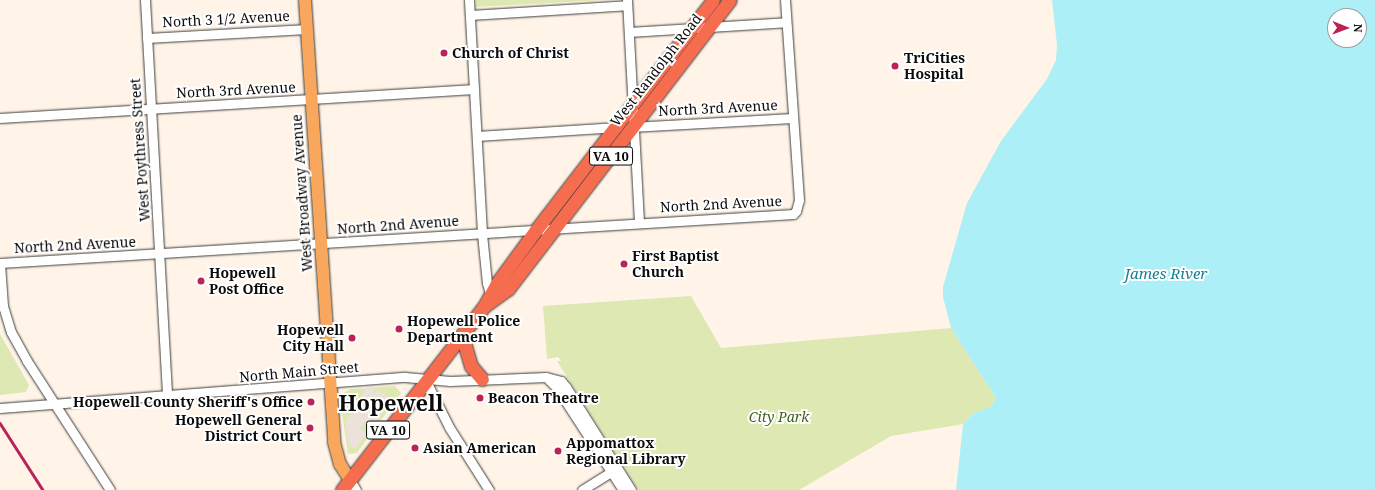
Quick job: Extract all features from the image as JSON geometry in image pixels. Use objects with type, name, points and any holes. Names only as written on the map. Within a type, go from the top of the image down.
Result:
[{"type":"highway","name":"West Randolph Road","points":[[426,381],[489,300],[536,230],[713,0]]},
{"type":"highway","name":"West Randolph Road","points":[[489,300],[508,289],[730,0]]},
{"type":"highway","points":[[462,335],[471,366],[482,379]]},
{"type":"highway","name":"VA 10","points":[[350,487],[426,381]]},
{"type":"main road","name":"West Broadway Avenue","points":[[305,0],[330,384],[336,453],[350,487]]},
{"type":"street","name":"West Poythress Street","points":[[145,0],[161,255],[162,325],[167,395]]},
{"type":"street","points":[[469,0],[482,234],[489,300]]},
{"type":"street","points":[[785,0],[793,118]]},
{"type":"street","points":[[470,15],[627,3],[639,223]]},
{"type":"street","points":[[629,32],[786,22]]},
{"type":"street","name":"North 3 1/2 Avenue","points":[[147,38],[307,29]]},
{"type":"street","name":"North 3rd Avenue","points":[[0,118],[474,89]]},
{"type":"street","name":"North 3rd Avenue","points":[[477,136],[793,118]]},
{"type":"street","name":"North 2nd Avenue","points":[[0,264],[161,255],[639,223],[788,215],[796,211],[798,200],[793,118]]},
{"type":"street","points":[[0,264],[3,306],[11,332],[110,490]]},
{"type":"street","name":"North Main Street","points":[[0,408],[330,384],[405,377],[426,381],[546,377],[561,382],[566,387],[614,470]]},
{"type":"street","points":[[426,381],[449,427],[489,490]]},
{"type":"street","points":[[582,490],[614,470]]},
{"type":"street","points":[[614,470],[623,490]]},
{"type":"street","points":[[614,470],[631,490]]},
{"type":"green space","points":[[476,0],[602,0],[476,7]]},
{"type":"green space","name":"City Park","points":[[691,296],[721,348],[951,328],[996,398],[991,407],[974,413],[963,424],[891,436],[799,490],[638,490],[557,361],[561,361],[558,357],[547,359],[543,306]]},
{"type":"green space","points":[[0,334],[29,385],[26,392],[0,395]]},
{"type":"green space","points":[[395,386],[401,393],[357,453],[348,454],[341,406],[343,393],[351,389]]},
{"type":"shaded area","points":[[373,387],[375,394],[379,390],[392,400],[372,426],[365,421],[360,428],[367,433],[355,449],[348,444],[345,421],[354,411],[345,404],[352,396],[358,401],[364,393],[364,388]]},
{"type":"water","name":"James River","points":[[1052,0],[1375,0],[1375,490],[956,490],[963,424],[974,413],[991,407],[996,398],[951,328],[943,297],[943,287],[967,203],[1001,141],[1047,79],[1056,60],[1057,45]]},
{"type":"railway","points":[[0,423],[43,490]]},
{"type":"place","name":"Church of Christ","points":[[444,53]]},
{"type":"place","name":"TriCities Hospital","points":[[895,66]]},
{"type":"place","name":"First Baptist Church","points":[[624,264]]},
{"type":"place","name":"Hopewell Post Office","points":[[201,281]]},
{"type":"place","name":"Hopewell Police Department","points":[[399,329]]},
{"type":"place","name":"Hopewell City Hall","points":[[352,338]]},
{"type":"place","name":"Beacon Theatre","points":[[480,398]]},
{"type":"place","name":"Hopewell County Sheriff's Office","points":[[311,402]]},
{"type":"place","name":"Hopewell General District Court","points":[[310,428]]},
{"type":"place","name":"Asian American","points":[[415,448]]},
{"type":"place","name":"Appomattox Regional Library","points":[[558,451]]},
{"type":"district","name":"Hopewell","points":[[391,403]]}]
